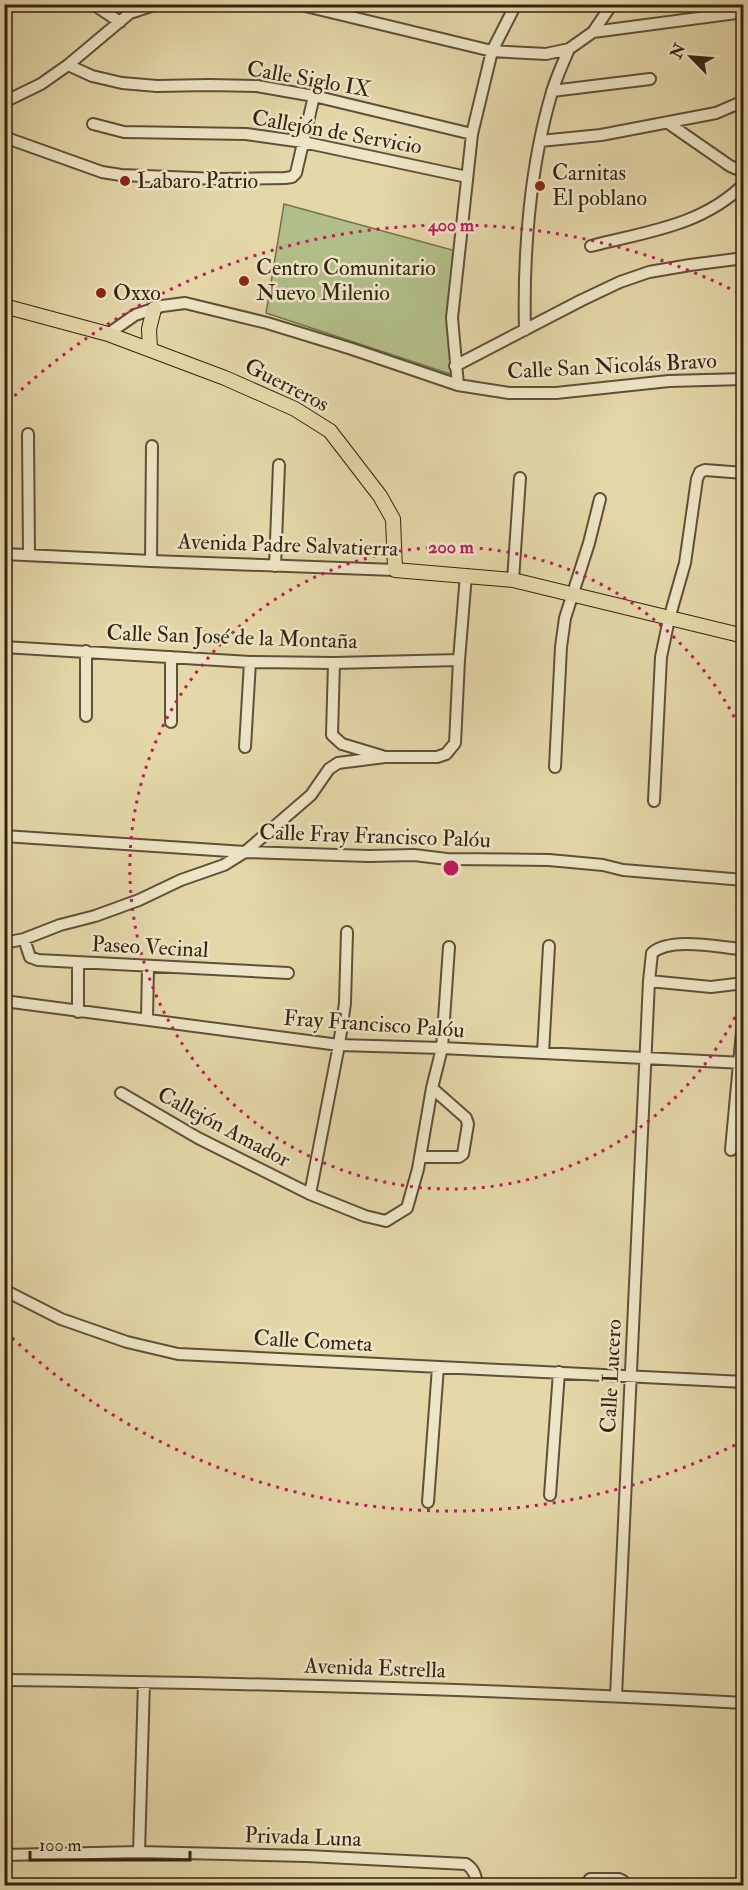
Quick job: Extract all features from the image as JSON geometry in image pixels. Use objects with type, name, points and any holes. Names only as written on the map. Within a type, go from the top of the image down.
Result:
[{"type":"main road","name":"Guerreros","points":[[4,306],[108,334],[150,349],[235,382],[295,410],[330,431],[380,496],[393,519],[395,570]]},
{"type":"main road","points":[[150,349],[149,329],[154,309]]},
{"type":"main road","name":"Avenida Padre Salvatierra","points":[[395,570],[513,580],[744,636]]},
{"type":"street","points":[[93,4],[120,22]]},
{"type":"street","points":[[4,102],[41,84],[68,65],[120,22],[132,9],[157,4]]},
{"type":"street","points":[[297,4],[492,51],[546,54],[569,49],[592,32],[612,4]]},
{"type":"street","points":[[458,386],[452,318],[472,134],[492,51],[516,4]]},
{"type":"street","points":[[592,32],[744,12]]},
{"type":"street","points":[[525,330],[524,289],[530,212],[540,141],[552,91],[569,49]]},
{"type":"street","name":"Calle Siglo IX","points":[[68,65],[92,76],[122,83],[157,86],[257,87],[314,96],[472,134]]},
{"type":"street","points":[[552,91],[650,79]]},
{"type":"street","points":[[4,137],[102,172],[121,175],[218,179],[291,177],[296,173],[314,96]]},
{"type":"street","points":[[540,141],[601,135],[668,123],[716,113],[744,101]]},
{"type":"street","points":[[668,123],[730,166],[744,172]]},
{"type":"street","name":"Callejón de Servicio","points":[[93,124],[124,132],[246,134],[303,142],[467,177]]},
{"type":"street","points":[[591,246],[668,227],[697,217],[714,208],[744,184]]},
{"type":"street","points":[[455,366],[582,300],[630,279],[650,272],[744,258]]},
{"type":"street","name":"Calle San Nicolás Bravo","points":[[108,334],[135,315],[185,303],[267,323],[352,349],[458,386],[509,393],[556,393],[669,381],[744,379]]},
{"type":"street","points":[[28,434],[29,555]]},
{"type":"street","points":[[151,561],[152,446]]},
{"type":"street","points":[[275,566],[279,465]]},
{"type":"street","points":[[654,801],[661,657],[669,618],[685,563],[700,472],[705,470],[744,473]]},
{"type":"street","points":[[513,580],[520,478]]},
{"type":"street","points":[[555,767],[561,647],[565,618],[589,543],[600,499]]},
{"type":"street","name":"Avenida Padre Salvatierra","points":[[4,554],[395,570]]},
{"type":"street","points":[[334,663],[332,735],[342,744],[385,757],[437,757],[446,754],[455,743],[466,575]]},
{"type":"street","name":"Calle San José de la Montaña","points":[[4,647],[250,662],[334,663],[459,660]]},
{"type":"street","points":[[86,651],[86,716]]},
{"type":"street","points":[[171,657],[171,722]]},
{"type":"street","points":[[245,747],[250,662]]},
{"type":"street","name":"Paseo Vecinal","points":[[4,943],[24,939],[60,925],[95,916],[139,900],[181,880],[224,865],[245,852],[311,795],[329,769],[338,763],[385,757]]},
{"type":"street","name":"Calle Fray Francisco Palóu","points":[[4,836],[245,852],[549,860],[603,865],[623,870],[744,880]]},
{"type":"street","points":[[310,1194],[339,1046],[345,1003],[347,932]]},
{"type":"street","name":"Paseo Vecinal","points":[[24,939],[30,957],[38,960],[288,973]]},
{"type":"street","name":"Calle Lucero","points":[[616,1696],[648,981],[652,953],[658,948],[683,944],[744,951]]},
{"type":"street","points":[[543,1053],[549,946]]},
{"type":"street","points":[[432,1088],[466,1118],[468,1124],[463,1154],[459,1157],[421,1157],[432,1088],[441,1048],[449,947]]},
{"type":"street","points":[[78,963],[78,1012]]},
{"type":"street","points":[[147,1019],[148,967]]},
{"type":"street","points":[[648,981],[711,987],[744,983]]},
{"type":"street","name":"Fray Francisco Palóu","points":[[4,1001],[339,1046],[441,1048],[741,1062]]},
{"type":"street","points":[[731,1150],[741,1062],[744,1010]]},
{"type":"street","name":"Callejón Amador","points":[[121,1094],[198,1138],[310,1194],[365,1216],[386,1221],[407,1208],[421,1157]]},
{"type":"street","name":"Calle Cometa","points":[[4,1290],[61,1319],[128,1342],[178,1354],[744,1382]]},
{"type":"street","points":[[428,1502],[438,1367]]},
{"type":"street","points":[[550,1495],[559,1372]]},
{"type":"street","name":"Avenida Estrella","points":[[4,1680],[349,1686],[744,1703]]},
{"type":"street","points":[[140,1852],[144,1682]]},
{"type":"street","name":"Privada Luna","points":[[4,1856],[140,1852],[466,1864],[472,1868],[477,1878],[477,1886]]},
{"type":"street","points":[[586,1886],[590,1879],[619,1879],[625,1886]]},
{"type":"green space","points":[[284,204],[456,251],[459,377],[266,313]]},
{"type":"place","name":"Labaro Patrio","points":[[125,181]]},
{"type":"place","name":"Carnitas El poblano","points":[[540,186]]},
{"type":"place","name":"Centro Comunitario Nuevo Milenio","points":[[244,281]]},
{"type":"place","name":"Oxxo","points":[[101,293]]}]
